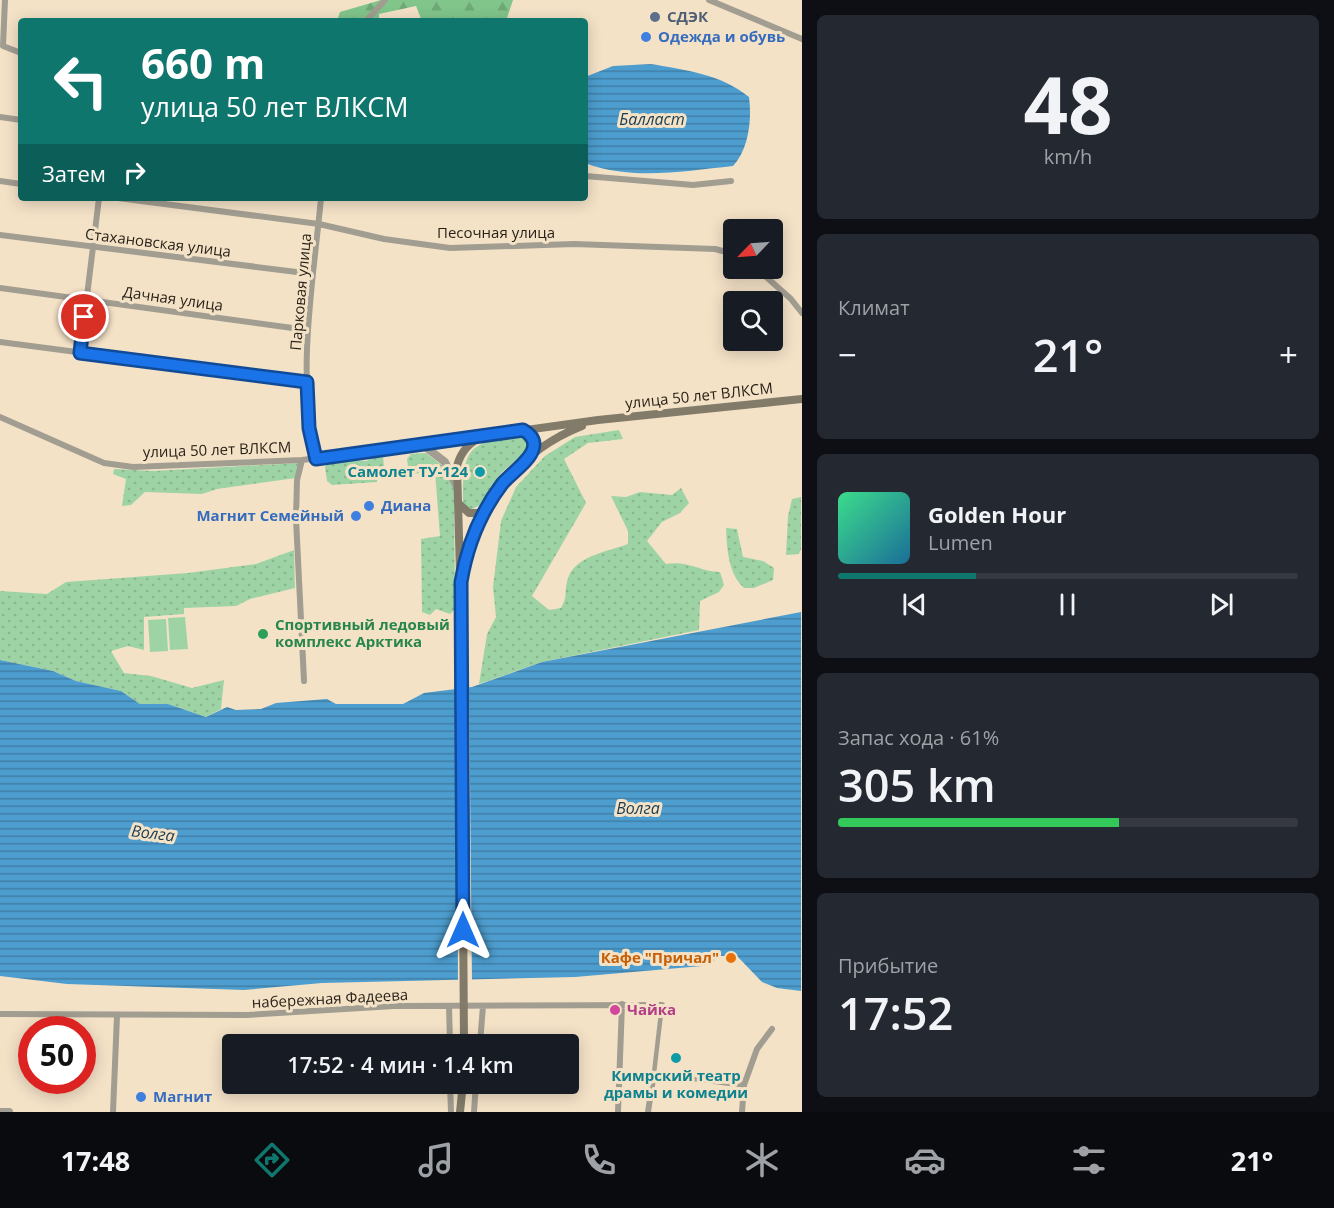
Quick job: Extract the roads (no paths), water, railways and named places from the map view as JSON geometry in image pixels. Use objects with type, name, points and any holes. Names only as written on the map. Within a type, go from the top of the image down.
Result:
[{"type":"main road","name":"улица 50 лет ВЛКСМ","points":[[483,436],[598,420],[801,399]]},
{"type":"main road","points":[[461,581],[469,546],[483,513],[507,478],[531,454],[563,434],[598,420]]},
{"type":"main road","points":[[523,430],[533,441],[531,454]]},
{"type":"main road","points":[[464,1034],[461,581],[457,466],[462,454],[472,442],[483,436]]},
{"type":"main road","points":[[458,503],[467,512],[483,513]]},
{"type":"main road","points":[[460,1112],[462,1094]]},
{"type":"street","points":[[5,0],[3,46],[18,52]]},
{"type":"street","points":[[369,18],[385,0]]},
{"type":"street","points":[[709,0],[801,39]]},
{"type":"street","points":[[0,117],[18,120]]},
{"type":"street","points":[[588,176],[693,185],[731,181]]},
{"type":"street","points":[[0,181],[18,184]]},
{"type":"street","points":[[80,353],[99,201]]},
{"type":"street","name":"Песочная улица","points":[[141,201],[319,224],[384,239],[450,248],[574,244],[723,251]]},
{"type":"street","name":"Парковая улица","points":[[316,459],[309,428],[307,382],[308,330],[321,201]]},
{"type":"street","name":"Стахановская улица","points":[[0,235],[313,274]]},
{"type":"street","points":[[768,279],[791,299],[801,313]]},
{"type":"street","name":"Дачная улица","points":[[0,288],[308,330]]},
{"type":"street","points":[[0,342],[307,382]]},
{"type":"street","name":"улица 50 лет ВЛКСМ","points":[[0,417],[104,463],[133,467],[316,459],[483,436]]},
{"type":"street","points":[[421,444],[442,459],[457,485]]},
{"type":"street","points":[[302,460],[297,480],[296,519],[304,681]]},
{"type":"street","points":[[618,1112],[622,1004]]},
{"type":"street","points":[[648,1112],[662,1005]]},
{"type":"street","name":"набережная Фадеева","points":[[0,1014],[247,1015],[394,1006],[662,1005]]},
{"type":"street","points":[[449,1006],[450,1034]]},
{"type":"street","points":[[481,1034],[483,1006]]},
{"type":"street","points":[[113,1112],[114,1064],[119,1029],[117,1016]]},
{"type":"street","points":[[742,1112],[744,1085],[757,1049],[772,1029]]},
{"type":"street","points":[[654,1073],[744,1085]]},
{"type":"street","points":[[450,1094],[450,1112]]},
{"type":"street","points":[[474,1112],[475,1094]]},
{"type":"street","points":[[0,1112],[9,1112]]},
{"type":"water","name":"Балласт","points":[[651,64],[690,71],[727,83],[749,97],[750,115],[746,142],[733,166],[640,173],[603,169],[588,164],[588,76],[613,66]]},
{"type":"water","name":"Волга","points":[[801,612],[801,991],[777,988],[762,982],[737,956],[718,956],[712,963],[702,966],[575,977],[322,983],[244,990],[67,984],[0,976],[0,660],[53,671],[76,681],[121,691],[140,704],[168,704],[206,717],[227,707],[236,710],[261,709],[276,703],[327,699],[336,704],[403,704],[424,693],[472,687],[542,662]]},
{"type":"place","name":"СДЭК","points":[[655,17]]},
{"type":"place","name":"Одежда и обувь","points":[[646,37]]},
{"type":"place","name":"Самолет ТУ-124","points":[[480,472]]},
{"type":"place","name":"Диана","points":[[369,506]]},
{"type":"place","name":"Магнит Семейный","points":[[356,516]]},
{"type":"place","name":"Спортивный ледовый комплекс Арктика","points":[[263,634]]},
{"type":"place","name":"Кафе \"Причал\"","points":[[731,958]]},
{"type":"place","name":"Чайка","points":[[615,1010]]},
{"type":"place","name":"Кимрский театр драмы и комедии","points":[[676,1058]]},
{"type":"place","name":"Магнит","points":[[141,1097]]}]
